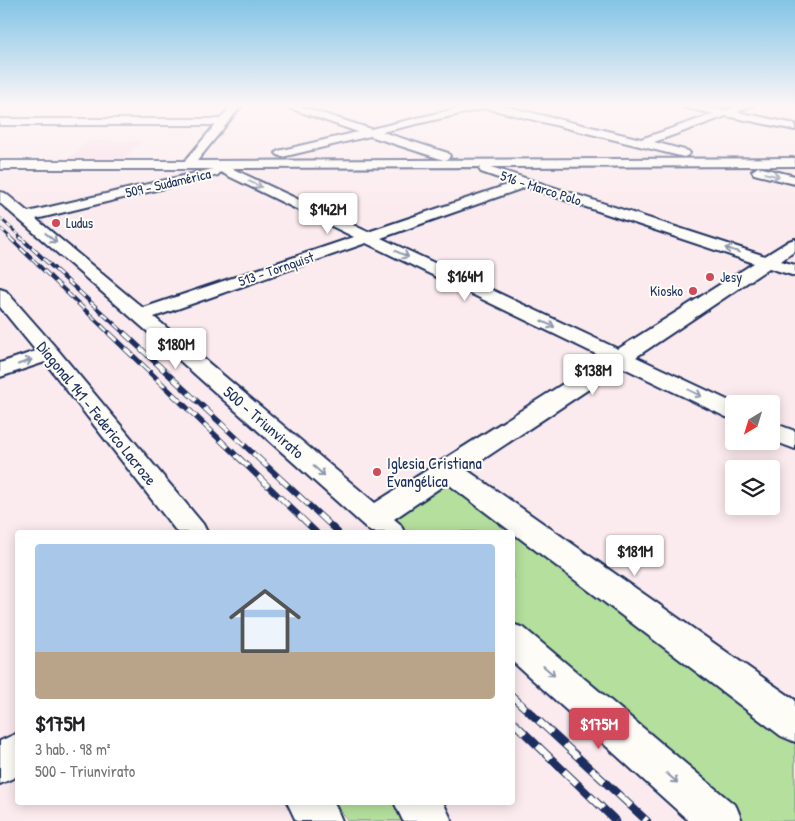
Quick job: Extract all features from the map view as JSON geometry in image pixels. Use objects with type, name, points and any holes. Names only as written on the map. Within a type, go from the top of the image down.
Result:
[{"type":"street","points":[[189,163],[206,143]]},
{"type":"street","name":"509 - Sudamérica","points":[[26,216],[218,166],[248,163],[325,143]]},
{"type":"street","name":"516 - Marco Polo","points":[[405,143],[795,270]]},
{"type":"street","points":[[642,143],[795,180]]},
{"type":"street","points":[[248,163],[795,162]]},
{"type":"street","points":[[0,165],[189,163],[218,166],[725,408]]},
{"type":"street","name":"513 - Tornquist","points":[[140,316],[525,183]]},
{"type":"street","name":"500 - Triunvirato","points":[[0,196],[26,216],[381,525]]},
{"type":"street","points":[[381,525],[447,469],[795,244]]},
{"type":"street","name":"Diagonal 141 - Federico Lacroze","points":[[0,294],[50,353],[190,530]]},
{"type":"street","points":[[0,370],[50,353]]},
{"type":"street","points":[[780,434],[795,441]]},
{"type":"street","points":[[447,469],[795,723]]},
{"type":"street","points":[[515,642],[721,821]]},
{"type":"street","points":[[0,764],[15,755]]},
{"type":"street","points":[[310,805],[321,821]]},
{"type":"street","points":[[418,805],[431,821]]},
{"type":"shaded area","points":[[86,143],[140,143],[121,161],[65,161]]},
{"type":"green space","points":[[452,484],[515,530],[397,530],[395,523],[400,513],[444,485]]},
{"type":"green space","points":[[515,530],[795,736],[795,821],[731,821],[515,634]]},
{"type":"green space","points":[[336,805],[406,805],[419,821],[348,821]]},
{"type":"railway","points":[[0,218],[22,238]]},
{"type":"railway","points":[[1,229],[11,238]]},
{"type":"railway","points":[[9,237],[110,334]]},
{"type":"railway","points":[[20,237],[125,334]]},
{"type":"railway","points":[[109,333],[239,458]]},
{"type":"railway","points":[[124,333],[258,458]]},
{"type":"railway","points":[[238,457],[314,530]]},
{"type":"railway","points":[[257,457],[336,530]]},
{"type":"railway","points":[[515,699],[647,821]]},
{"type":"railway","points":[[515,724],[616,821]]},
{"type":"place","name":"Ludus","points":[[56,223]]},
{"type":"place","name":"Jesy","points":[[710,277]]},
{"type":"place","name":"Kiosko","points":[[693,291]]},
{"type":"place","name":"Iglesia Cristiana Evangélica","points":[[377,472]]}]
